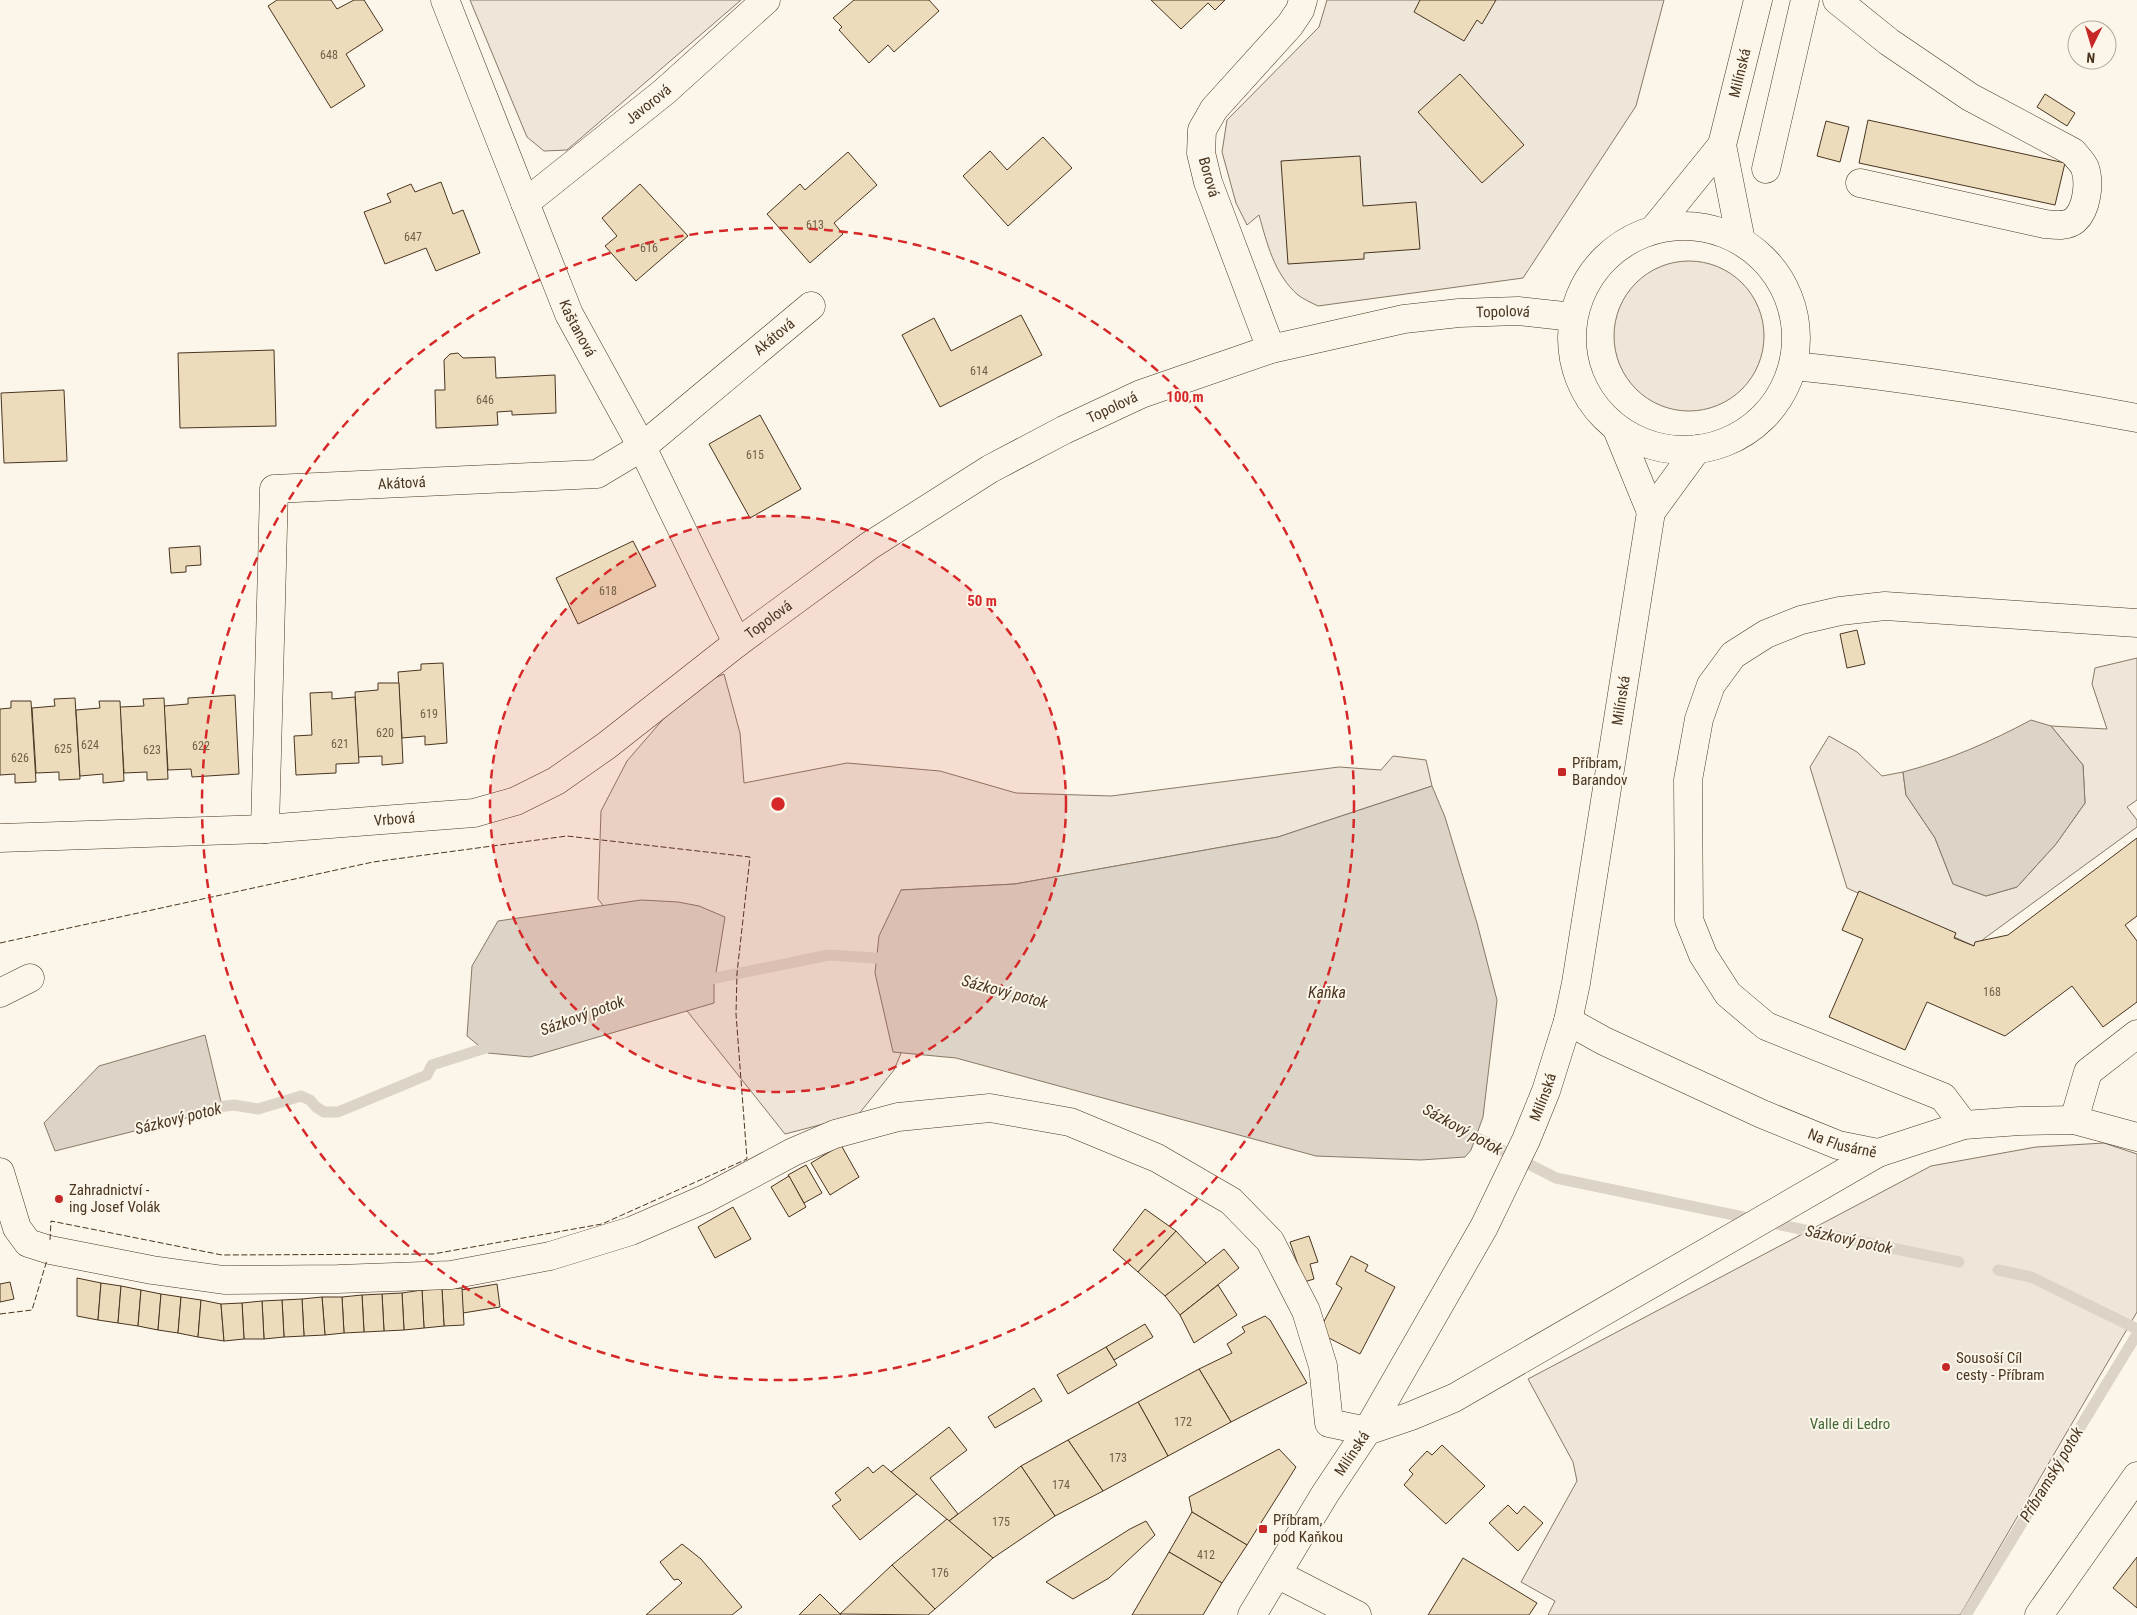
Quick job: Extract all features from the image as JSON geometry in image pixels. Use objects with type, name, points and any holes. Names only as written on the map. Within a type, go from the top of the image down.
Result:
[{"type":"street","name":"Kaštanová","points":[[445,0],[569,314],[642,448],[737,643]]},
{"type":"street","name":"Javorová","points":[[525,203],[664,92],[766,0]]},
{"type":"street","name":"Borová","points":[[1271,349],[1208,182],[1201,152],[1202,130],[1214,109],[1290,25],[1300,10],[1303,0]]},
{"type":"street","name":"Milínská","points":[[1654,230],[1722,146],[1758,0]]},
{"type":"street","points":[[1766,168],[1805,0]]},
{"type":"street","points":[[1837,0],[1889,42],[1970,97],[2073,152],[2085,168],[2087,186],[2084,204],[2074,220],[2060,226],[1860,183]]},
{"type":"street","name":"Milínská","points":[[1722,146],[1741,241]]},
{"type":"street","name":"Milínská","points":[[1684,226],[1693,227],[1713,230],[1741,241],[1769,264],[1788,294],[1796,329],[1793,366],[1780,397],[1758,422],[1730,440],[1697,449],[1669,449],[1651,445],[1617,429],[1595,407],[1579,379],[1571,349],[1573,318],[1583,288],[1601,261],[1625,242],[1654,230],[1684,226]]},
{"type":"street","name":"Akátová","points":[[265,829],[274,488],[597,474],[642,448],[811,306]]},
{"type":"street","name":"Topolová","points":[[737,643],[869,546],[990,469],[1064,430],[1141,394],[1271,349],[1404,319],[1460,313],[1518,311],[1573,318]]},
{"type":"street","points":[[1793,366],[1866,373],[1995,392],[2137,418]]},
{"type":"street","name":"Milínská","points":[[1617,429],[1651,512]]},
{"type":"street","name":"Milínská","points":[[1252,1615],[1367,1430],[1484,1227],[1526,1140],[1546,1091],[1568,1021],[1576,983],[1651,512],[1697,449]]},
{"type":"street","points":[[1964,1126],[1942,1097],[1766,1026],[1728,994],[1703,956],[1689,920],[1688,780],[1699,719],[1711,685],[1734,655],[1766,634],[1792,623],[1840,611],[1885,606],[2137,623]]},
{"type":"street","name":"Vrbová","points":[[0,838],[265,829],[474,813],[516,801],[556,781],[606,746],[737,643]]},
{"type":"street","points":[[0,993],[30,978]]},
{"type":"street","name":"Na Flusárně","points":[[1568,1021],[1604,1041],[1762,1114],[1838,1145],[1878,1153],[1964,1126],[2020,1121],[2074,1120],[2137,1137]]},
{"type":"street","points":[[2074,1120],[2088,1072],[2137,1034]]},
{"type":"street","points":[[0,1172],[16,1228],[28,1243],[50,1250],[152,1270],[224,1280],[338,1280],[441,1275],[550,1256],[631,1231],[707,1198],[793,1152],[835,1134],[898,1117],[990,1108],[1070,1122],[1157,1158],[1231,1201],[1270,1242],[1306,1311],[1323,1366],[1329,1423],[1367,1430],[1411,1416],[1454,1398],[1878,1153]]},
{"type":"street","points":[[2039,1615],[2137,1476]]},
{"type":"street","points":[[1277,1574],[1357,1615]]},
{"type":"green space","points":[[470,0],[741,0],[567,150],[544,151],[527,137]]},
{"type":"green space","points":[[1327,0],[1664,0],[1636,106],[1523,278],[1318,306],[1298,295],[1283,278],[1272,258],[1259,215],[1247,225],[1236,203],[1222,152],[1227,120],[1319,27]]},
{"type":"green space","points":[[1689,261],[1718,267],[1742,283],[1758,307],[1764,336],[1758,365],[1742,389],[1718,405],[1689,411],[1660,405],[1636,389],[1620,365],[1614,336],[1620,307],[1636,283],[1660,267]]},
{"type":"green space","points":[[2137,658],[2137,800],[2127,807],[2137,820],[2137,827],[1974,946],[1847,888],[1810,767],[1829,736],[1857,752],[1882,776],[1903,772],[1906,795],[1935,838],[1953,884],[1986,896],[2017,887],[2056,844],[2085,803],[2083,765],[2051,726],[2107,729],[2092,684],[2095,668]]},
{"type":"green space","points":[[724,674],[740,733],[744,783],[847,763],[940,771],[1016,793],[1111,796],[1339,767],[1381,770],[1393,756],[1426,760],[1432,786],[1278,837],[1015,884],[901,890],[904,1046],[894,1070],[858,1115],[785,1134],[598,899],[601,811],[627,761],[690,688]]},
{"type":"green space","name":"Valle di Ledro","points":[[2104,1143],[2137,1154],[2137,1312],[1960,1615],[1548,1615],[1555,1601],[1521,1582],[1577,1481],[1573,1462],[1528,1379],[1931,1166],[2036,1147]]},
{"type":"water","points":[[2031,720],[2051,726],[2083,765],[2085,803],[2056,844],[2017,887],[1986,896],[1953,884],[1935,838],[1906,795],[1903,772],[1969,750]]},
{"type":"water","name":"Kaňka","points":[[1432,786],[1445,817],[1477,923],[1497,1000],[1483,1117],[1471,1150],[1465,1157],[1421,1160],[1316,1156],[956,1058],[893,1052],[875,973],[879,936],[901,890],[1015,884],[1278,837]]},
{"type":"water","points":[[641,900],[678,902],[699,906],[725,917],[714,985],[714,1003],[530,1057],[488,1053],[467,1036],[472,966],[498,921]]},
{"type":"water","points":[[205,1035],[222,1106],[226,1108],[55,1151],[44,1123],[99,1066]]},
{"type":"building","points":[[277,0],[331,0],[337,9],[354,0],[364,0],[383,30],[346,54],[365,86],[331,108],[268,6]]},
{"type":"building","points":[[854,0],[929,0],[939,11],[894,52],[888,45],[869,63],[839,30],[842,27],[833,18]]},
{"type":"building","points":[[1151,0],[1225,0],[1215,10],[1208,3],[1181,29]]},
{"type":"building","points":[[1420,0],[1496,0],[1482,24],[1477,20],[1464,41],[1414,12]]},
{"type":"building","points":[[1460,74],[1524,145],[1482,183],[1418,112]]},
{"type":"building","points":[[2045,94],[2075,113],[2067,126],[2037,107]]},
{"type":"building","points":[[1868,120],[2065,163],[2055,205],[1859,163]]},
{"type":"building","points":[[1826,121],[1849,127],[1840,162],[1817,156]]},
{"type":"building","points":[[1043,137],[1072,168],[1008,226],[963,176],[990,151],[1007,170]]},
{"type":"building","points":[[848,152],[877,185],[834,223],[843,234],[810,263],[767,214],[800,184],[805,190]]},
{"type":"building","points":[[1360,156],[1363,206],[1416,202],[1420,249],[1364,253],[1364,259],[1288,264],[1281,161]]},
{"type":"building","points":[[441,182],[453,214],[463,210],[480,253],[436,271],[426,248],[385,264],[364,212],[391,202],[387,194],[411,184],[415,192]]},
{"type":"building","points":[[640,184],[688,236],[636,281],[605,246],[617,236],[602,218]]},
{"type":"building","points":[[1021,315],[1042,355],[940,407],[902,335],[934,318],[951,351]]},
{"type":"building","points":[[274,350],[276,426],[180,428],[178,353]]},
{"type":"building","points":[[458,353],[463,358],[495,357],[496,378],[555,375],[556,413],[512,415],[512,411],[497,412],[498,425],[436,428],[435,390],[445,390],[444,360],[450,354]]},
{"type":"building","points":[[64,390],[67,461],[4,463],[1,393]]},
{"type":"building","points":[[760,415],[801,489],[750,518],[709,444]]},
{"type":"building","points":[[633,541],[656,586],[578,624],[556,578]]},
{"type":"building","points":[[200,546],[201,565],[186,566],[186,572],[171,573],[169,548]]},
{"type":"building","points":[[1857,630],[1865,664],[1847,668],[1840,634]]},
{"type":"building","points":[[443,663],[447,743],[425,745],[425,736],[402,738],[398,672],[421,670],[421,664]]},
{"type":"building","points":[[378,683],[399,683],[403,763],[382,765],[382,756],[358,757],[355,692],[378,690]]},
{"type":"building","points":[[332,692],[332,699],[355,697],[359,763],[336,764],[336,773],[296,775],[294,736],[312,735],[310,693]]},
{"type":"building","points":[[235,695],[239,774],[192,777],[191,769],[168,770],[164,706],[188,704],[188,698]]},
{"type":"building","points":[[75,698],[80,779],[59,780],[59,772],[36,773],[32,708],[55,706],[54,699]]},
{"type":"building","points":[[164,698],[168,779],[147,780],[147,772],[124,773],[120,707],[144,706],[143,699]]},
{"type":"building","points":[[11,701],[31,701],[36,782],[15,783],[15,774],[0,775],[0,709],[11,708]]},
{"type":"building","points":[[99,701],[120,701],[124,781],[103,783],[103,774],[80,776],[76,710],[100,708]]},
{"type":"building","points":[[2137,838],[2137,916],[2125,925],[2137,941],[2137,1002],[2103,1027],[2072,986],[2005,1036],[1927,1002],[1905,1050],[1829,1017],[1863,939],[1842,930],[1859,891],[1956,933],[1954,938],[1974,946],[1975,942],[2008,935]]},
{"type":"building","points":[[841,1145],[859,1177],[830,1195],[811,1163]]},
{"type":"building","points":[[806,1165],[822,1193],[804,1203],[788,1175]]},
{"type":"building","points":[[789,1176],[806,1207],[789,1217],[771,1187]]},
{"type":"building","points":[[733,1207],[751,1239],[715,1258],[698,1227]]},
{"type":"building","points":[[1145,1209],[1176,1231],[1138,1272],[1113,1250]]},
{"type":"building","points":[[1176,1231],[1207,1264],[1165,1296],[1138,1272]]},
{"type":"building","points":[[1309,1236],[1318,1262],[1310,1264],[1314,1279],[1304,1282],[1290,1242]]},
{"type":"building","points":[[1224,1249],[1239,1268],[1180,1315],[1165,1296]]},
{"type":"building","points":[[1351,1256],[1368,1265],[1365,1271],[1395,1287],[1360,1354],[1325,1336],[1322,1325],[1342,1288],[1336,1284]]},
{"type":"building","points":[[77,1278],[101,1283],[98,1320],[77,1316]]},
{"type":"building","points":[[10,1282],[14,1299],[0,1302],[0,1284]]},
{"type":"building","points":[[101,1283],[121,1286],[118,1323],[98,1320]]},
{"type":"building","points":[[497,1284],[500,1307],[463,1313],[461,1290]]},
{"type":"building","points":[[1218,1285],[1237,1315],[1194,1343],[1180,1315]]},
{"type":"building","points":[[121,1286],[141,1290],[138,1326],[118,1323]]},
{"type":"building","points":[[462,1288],[464,1325],[444,1326],[442,1289]]},
{"type":"building","points":[[442,1289],[444,1326],[424,1328],[422,1290]]},
{"type":"building","points":[[141,1290],[161,1294],[158,1330],[138,1326]]},
{"type":"building","points":[[422,1290],[424,1328],[404,1330],[402,1293]]},
{"type":"building","points":[[402,1293],[404,1330],[384,1331],[382,1294]]},
{"type":"building","points":[[161,1294],[181,1297],[178,1333],[158,1330]]},
{"type":"building","points":[[382,1294],[384,1331],[364,1332],[362,1295]]},
{"type":"building","points":[[362,1295],[364,1332],[344,1333],[342,1297]]},
{"type":"building","points":[[181,1297],[201,1300],[198,1337],[178,1333]]},
{"type":"building","points":[[322,1297],[342,1297],[344,1333],[325,1335]]},
{"type":"building","points":[[322,1297],[325,1335],[304,1336],[302,1299]]},
{"type":"building","points":[[302,1299],[304,1336],[284,1337],[282,1300]]},
{"type":"building","points":[[201,1300],[221,1304],[224,1341],[198,1337]]},
{"type":"building","points":[[282,1300],[284,1337],[264,1339],[262,1301]]},
{"type":"building","points":[[262,1301],[264,1339],[244,1339],[242,1303]]},
{"type":"building","points":[[242,1303],[244,1339],[224,1341],[221,1304]]},
{"type":"building","points":[[1265,1316],[1270,1320],[1307,1383],[1231,1422],[1199,1369],[1232,1353],[1227,1344],[1245,1332],[1242,1327]]},
{"type":"building","points":[[1145,1324],[1153,1337],[1114,1360],[1106,1347]]},
{"type":"building","points":[[1106,1347],[1117,1365],[1068,1394],[1057,1375]]},
{"type":"building","points":[[1199,1369],[1231,1422],[1168,1456],[1138,1402]]},
{"type":"building","points":[[1034,1388],[1042,1401],[995,1428],[988,1417]]},
{"type":"building","points":[[1138,1402],[1168,1456],[1103,1491],[1068,1440]]},
{"type":"building","points":[[949,1427],[967,1450],[930,1478],[958,1514],[949,1521],[891,1472]]},
{"type":"building","points":[[1068,1440],[1103,1491],[1055,1516],[1021,1466]]},
{"type":"building","points":[[1442,1445],[1485,1486],[1446,1524],[1404,1485],[1413,1474],[1409,1470],[1427,1451],[1432,1455]]},
{"type":"building","points":[[1279,1449],[1296,1467],[1247,1545],[1192,1512],[1189,1497]]},
{"type":"building","points":[[883,1465],[917,1494],[860,1540],[832,1506],[841,1500],[835,1493],[868,1467],[873,1473]]},
{"type":"building","points":[[1021,1466],[1055,1516],[993,1558],[949,1521]]},
{"type":"building","points":[[1508,1505],[1517,1514],[1524,1506],[1543,1523],[1518,1551],[1489,1523]]},
{"type":"building","points":[[1192,1512],[1247,1545],[1222,1583],[1169,1552]]},
{"type":"building","points":[[947,1519],[993,1558],[935,1609],[892,1565]]},
{"type":"building","points":[[1146,1521],[1155,1535],[1109,1578],[1073,1599],[1046,1582],[1130,1529]]},
{"type":"building","points":[[682,1544],[701,1559],[742,1607],[732,1615],[646,1615],[682,1583],[678,1579],[674,1580],[660,1562]]},
{"type":"building","points":[[1169,1552],[1222,1583],[1203,1615],[1132,1615]]},
{"type":"building","points":[[2137,1557],[2137,1608],[2113,1588]]},
{"type":"building","points":[[1463,1558],[1537,1603],[1529,1615],[1428,1615]]},
{"type":"building","points":[[892,1565],[935,1609],[928,1615],[840,1614]]},
{"type":"building","points":[[820,1594],[841,1615],[799,1615]]},
{"type":"waterway","name":"Sázkový potok","points":[[701,981],[829,955],[890,959]]},
{"type":"waterway","name":"Sázkový potok","points":[[209,1108],[234,1105],[258,1109],[301,1096],[310,1100],[324,1112],[338,1112],[427,1075],[432,1065],[498,1044]]},
{"type":"waterway","name":"Sázkový potok","points":[[1464,1131],[1556,1178],[1959,1262]]},
{"type":"waterway","name":"Sázkový potok","points":[[1998,1270],[2031,1277],[2137,1329]]},
{"type":"waterway","name":"Příbramský potok","points":[[1966,1615],[2137,1334]]},
{"type":"fence","points":[[0,943],[373,862],[567,836],[750,857],[737,973],[736,1014],[747,1159],[602,1224],[433,1254],[222,1255],[51,1221],[50,1240]]},
{"type":"fence","points":[[0,1314],[32,1310],[47,1260]]},
{"type":"place","name":"Příbram, Barandov","points":[[1562,772]]},
{"type":"place","name":"Zahradnictví - ing Josef Volák","points":[[59,1199]]},
{"type":"place","name":"Sousoší Cíl cesty - Příbram","points":[[1946,1367]]},
{"type":"place","name":"Příbram, pod Kaňkou","points":[[1263,1529]]}]
